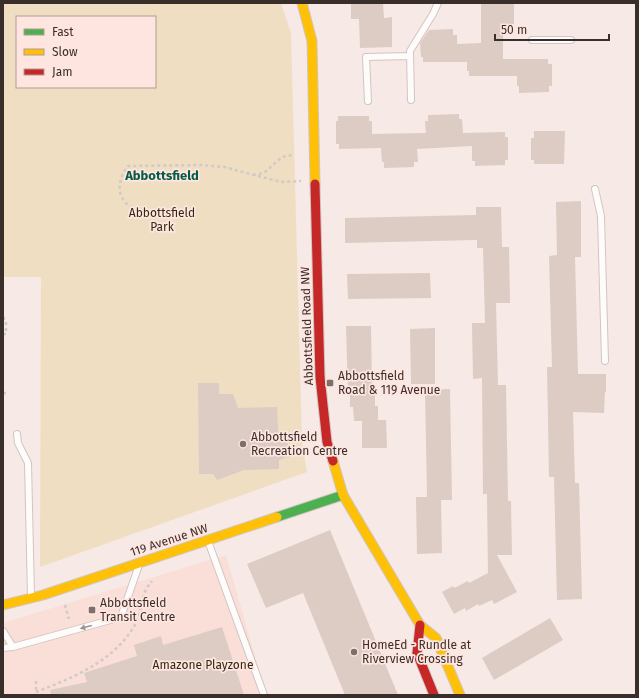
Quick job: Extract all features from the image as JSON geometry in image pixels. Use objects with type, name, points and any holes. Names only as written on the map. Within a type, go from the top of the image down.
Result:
[{"type":"street","name":"Abbottsfield Road NW","points":[[302,3],[312,41],[320,377],[326,442],[343,495],[420,625],[436,638],[460,695]]},
{"type":"street","name":"119 Avenue NW","points":[[3,605],[31,598],[343,495]]},
{"type":"street","points":[[420,625],[417,653],[434,695]]},
{"type":"lane","points":[[411,100],[410,51],[433,14],[438,3]]},
{"type":"lane","points":[[532,40],[571,40]]},
{"type":"lane","points":[[368,101],[366,57],[410,56]]},
{"type":"lane","points":[[595,189],[601,216],[605,361]]},
{"type":"lane","points":[[17,434],[18,443],[28,463],[31,598]]},
{"type":"lane","points":[[207,540],[264,695]]},
{"type":"lane","points":[[3,648],[13,647],[121,617],[141,562]]},
{"type":"lane","points":[[3,631],[13,647]]},
{"type":"path","points":[[253,175],[264,173],[282,157],[292,155]]},
{"type":"path","points":[[156,213],[132,208],[123,200],[120,188],[122,174],[128,166],[202,165],[224,167],[281,182],[315,181]]},
{"type":"path","points":[[3,317],[6,321],[6,334],[3,334]]},
{"type":"path","points":[[36,681],[36,693],[69,680],[105,659],[128,637],[138,620],[145,590],[152,581]]},
{"type":"path","points":[[65,605],[69,619]]},
{"type":"shaded area","points":[[226,555],[266,695],[3,695],[3,623]]},
{"type":"green space","name":"Abbottsfield Park","points":[[3,3],[281,3],[291,33],[302,442],[307,472],[40,567],[41,277],[3,277]]},
{"type":"building","points":[[351,3],[383,3],[384,18],[392,17],[392,47],[360,48],[359,19],[351,19]]},
{"type":"building","points":[[481,3],[514,3],[514,24],[508,24],[508,27],[503,27],[503,59],[548,59],[548,64],[552,64],[552,86],[549,86],[549,92],[519,93],[517,76],[469,76],[469,71],[467,71],[467,62],[423,62],[420,43],[429,30],[453,29],[453,35],[457,35],[457,44],[481,43]]},
{"type":"building","points":[[459,114],[459,119],[462,119],[463,133],[505,132],[505,137],[508,137],[508,160],[505,160],[505,165],[475,166],[475,161],[472,161],[472,146],[417,149],[418,162],[414,162],[414,167],[384,168],[381,148],[339,149],[339,144],[336,144],[336,121],[338,121],[338,116],[369,116],[369,121],[372,121],[372,134],[426,133],[425,121],[428,121],[428,115]]},
{"type":"building","points":[[534,131],[565,131],[564,164],[534,164],[534,160],[531,160],[531,138],[534,138]]},
{"type":"building","points":[[581,201],[581,257],[575,257],[578,374],[606,374],[606,392],[604,413],[573,412],[575,483],[579,483],[582,599],[557,600],[554,477],[549,477],[547,367],[552,367],[549,256],[557,255],[556,202]]},
{"type":"building","points":[[476,207],[501,207],[502,247],[509,247],[510,303],[496,303],[498,385],[506,385],[508,501],[511,501],[512,555],[497,555],[517,592],[494,604],[492,600],[479,606],[478,604],[466,611],[465,608],[454,614],[442,592],[453,586],[454,588],[468,581],[469,583],[488,573],[487,494],[483,494],[482,378],[473,379],[472,323],[485,323],[483,248],[477,248],[477,240],[345,243],[345,218],[476,215]]},
{"type":"building","points":[[430,273],[431,298],[348,299],[347,274]]},
{"type":"building","points":[[346,326],[371,326],[372,393],[375,393],[375,406],[378,406],[378,420],[386,420],[387,448],[362,448],[362,421],[354,421],[353,407],[350,407],[350,394],[348,394]]},
{"type":"building","points":[[435,328],[435,384],[411,384],[410,329]]},
{"type":"building","name":"Abbottsfield Recreation Centre","points":[[198,383],[219,383],[219,394],[233,394],[238,408],[277,407],[278,431],[284,431],[291,456],[279,460],[279,469],[244,470],[217,480],[213,474],[199,474]]},
{"type":"building","points":[[450,389],[452,500],[441,500],[442,553],[417,554],[416,497],[427,497],[425,390]]},
{"type":"building","name":"HomeEd - Rundle at Riverview Crossing","points":[[330,530],[398,695],[345,695],[303,593],[266,608],[247,564]]},
{"type":"building","points":[[550,618],[563,640],[494,680],[482,658]]},
{"type":"building","name":"Amazone Playzone","points":[[222,627],[244,695],[51,695],[50,690],[87,682],[84,673],[137,656],[134,645],[161,636],[163,645]]},
{"type":"traffic: fast","points":[[277,517],[343,495]]},
{"type":"traffic: slow","points":[[302,3],[312,41],[315,184]]},
{"type":"traffic: slow","points":[[333,461],[343,495],[420,625],[436,638],[460,695]]},
{"type":"traffic: slow","points":[[3,605],[43,595],[277,517]]},
{"type":"traffic: jam","points":[[315,184],[320,377],[327,442],[333,461]]},
{"type":"traffic: jam","points":[[420,625],[417,653],[434,695]]},
{"type":"place","name":"Abbottsfield Road & 119 Avenue","points":[[330,383]]},
{"type":"place","name":"Abbottsfield Recreation Centre","points":[[243,444]]},
{"type":"place","name":"Abbottsfield Transit Centre","points":[[92,610]]},
{"type":"place","name":"HomeEd - Rundle at Riverview Crossing","points":[[354,652]]},
{"type":"district","name":"Abbottsfield","points":[[162,175]]}]
